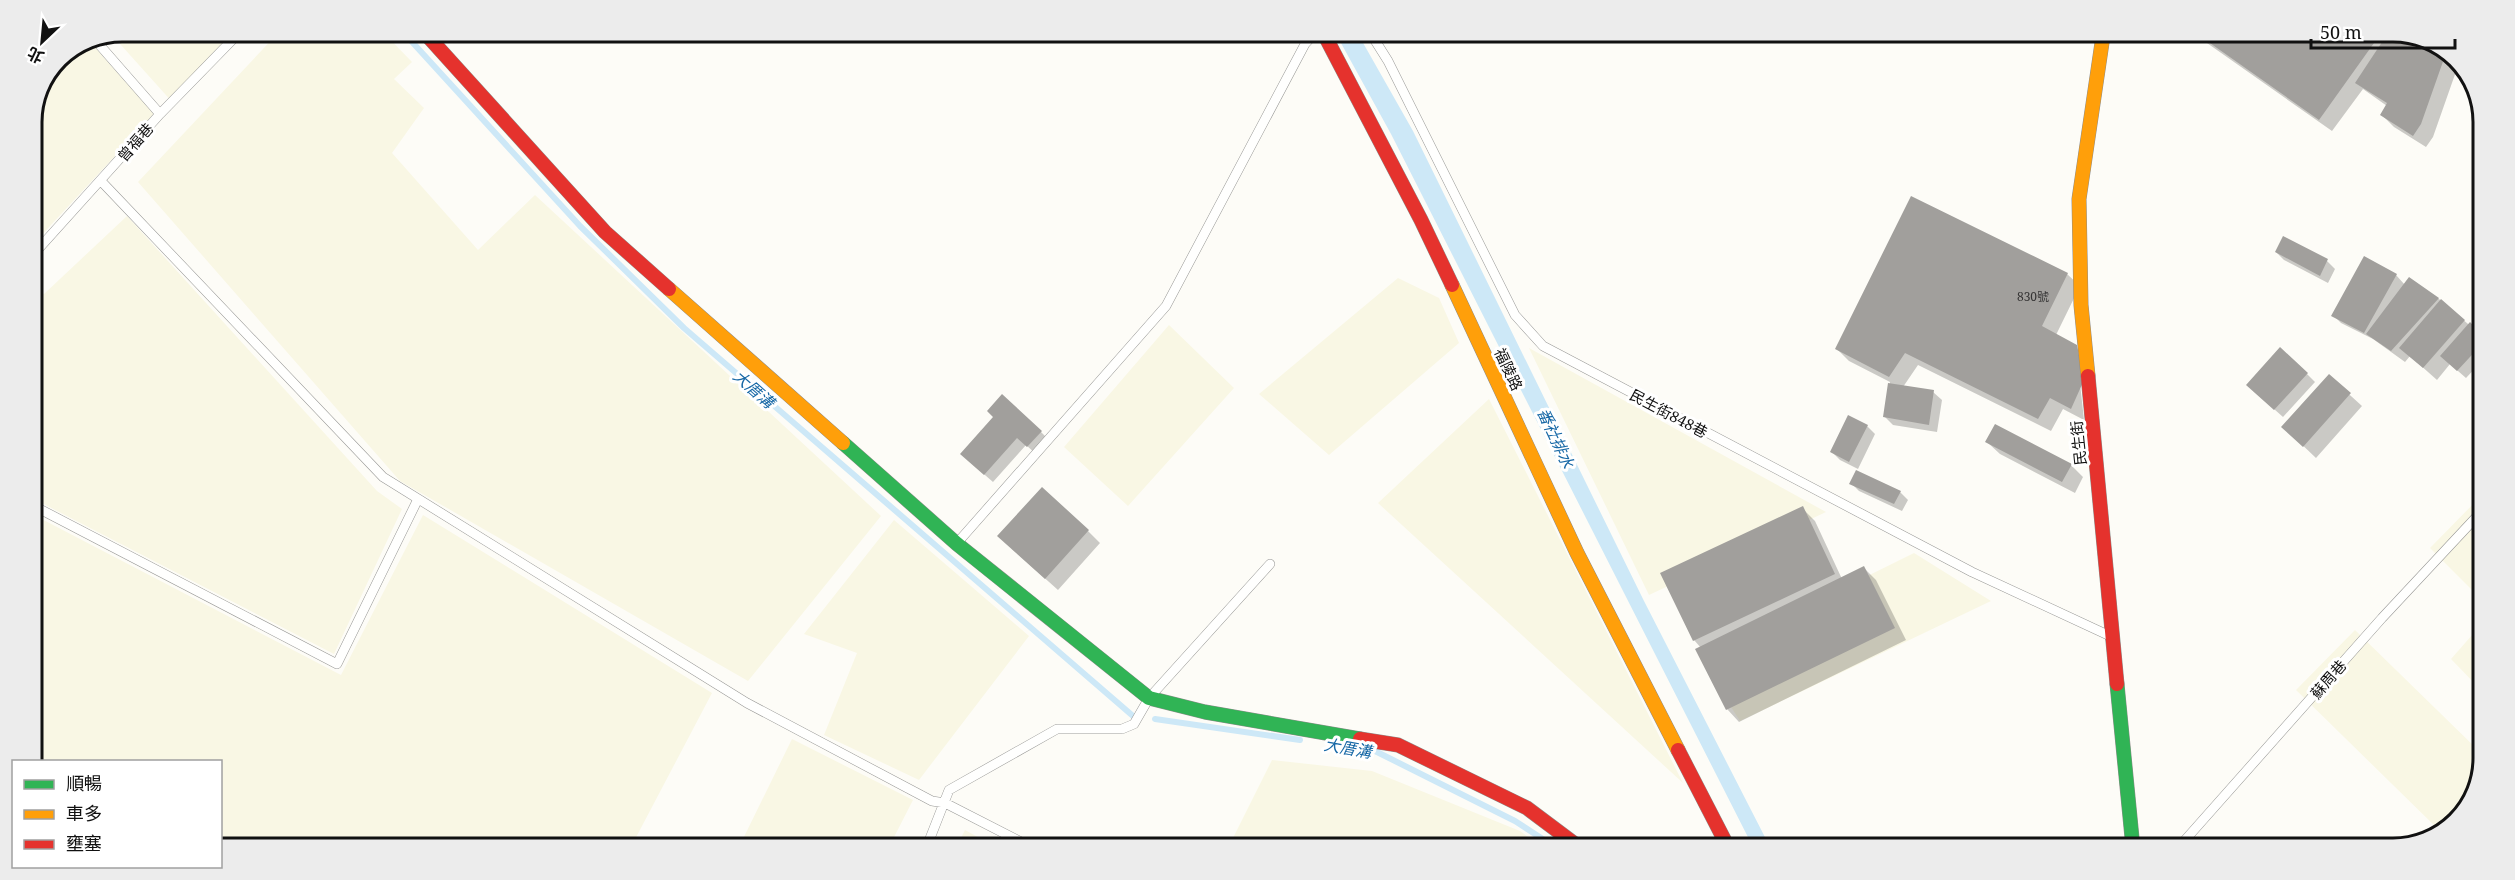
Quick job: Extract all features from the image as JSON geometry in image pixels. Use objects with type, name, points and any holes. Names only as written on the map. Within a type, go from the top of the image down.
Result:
[{"type":"street","points":[[433,42],[605,232],[957,544],[1149,698],[1205,712],[1398,745],[1527,808],[1567,838]]},
{"type":"street","name":"福陵路","points":[[1328,42],[1421,220],[1577,553],[1723,838]]},
{"type":"street","name":"民生街","points":[[2102,42],[2079,199],[2081,305],[2115,639],[2132,838]]},
{"type":"lane","name":"曾福巷","points":[[42,245],[160,114],[230,42]]},
{"type":"lane","points":[[957,544],[1166,306],[1307,42]]},
{"type":"lane","name":"民生街848巷","points":[[1376,42],[1398,81],[1515,315],[1543,346],[1972,572],[2115,639]]},
{"type":"lane","points":[[100,46],[160,114]]},
{"type":"lane","points":[[101,181],[383,477],[747,703],[932,801],[945,803],[1013,838]]},
{"type":"lane","points":[[42,510],[337,664],[418,499]]},
{"type":"lane","name":"蘇周巷","points":[[2187,838],[2382,618],[2473,521]]},
{"type":"lane","points":[[930,838],[949,790],[1057,729],[1122,729],[1134,724],[1149,698],[1270,564]]},
{"type":"shaded area","points":[[119,42],[227,42],[174,104]]},
{"type":"shaded area","points":[[270,42],[393,42],[412,62],[394,79],[424,108],[392,153],[478,250],[535,195],[881,516],[748,681],[400,481],[138,182]]},
{"type":"shaded area","points":[[95,47],[154,114],[42,235],[42,122],[48,91],[59,72],[72,72],[72,59]]},
{"type":"shaded area","points":[[127,216],[377,491],[402,509],[334,654],[42,503],[42,292],[44,294]]},
{"type":"shaded area","points":[[1398,278],[1439,298],[1459,343],[1329,455],[1259,394]]},
{"type":"shaded area","points":[[1169,325],[1234,388],[1128,506],[1064,447]]},
{"type":"shaded area","points":[[1529,348],[1826,512],[1649,595]]},
{"type":"shaded area","points":[[1489,399],[1683,783],[1378,503]]},
{"type":"shaded area","points":[[2473,504],[2473,591],[2430,548]]},
{"type":"shaded area","points":[[423,515],[712,693],[636,838],[222,838],[222,760],[42,760],[42,519],[341,675]]},
{"type":"shaded area","points":[[894,520],[1029,636],[919,780],[824,735],[857,653],[804,634]]},
{"type":"shaded area","points":[[1914,553],[1991,601],[1740,721],[1700,659]]},
{"type":"shaded area","points":[[2355,630],[2473,745],[2469,784],[2457,807],[2435,826],[2296,690]]},
{"type":"shaded area","points":[[2473,634],[2473,682],[2451,659]]},
{"type":"shaded area","points":[[792,739],[913,800],[894,838],[743,838]]},
{"type":"shaded area","points":[[1272,760],[1372,771],[1520,831],[1530,838],[1233,838]]},
{"type":"shaded area","points":[[965,830],[980,838],[961,838]]},
{"type":"water","name":"番社排水","points":[[1340,42],[1363,42],[1413,131],[1644,601],[1765,838],[1748,838],[1391,134]]},
{"type":"building","points":[[2208,42],[2375,42],[2319,120]]},
{"type":"building","points":[[2382,42],[2419,46],[2444,60],[2421,124],[2413,136],[2380,115],[2387,103],[2355,83]]},
{"type":"building","points":[[1911,196],[2068,273],[2042,326],[2077,345],[2084,380],[2071,409],[2050,398],[2038,419],[1905,353],[1889,377],[1835,349]]},
{"type":"building","points":[[2283,236],[2328,259],[2320,276],[2275,252]]},
{"type":"building","points":[[2364,256],[2397,274],[2364,333],[2331,316]]},
{"type":"building","points":[[2409,277],[2439,298],[2391,351],[2366,334]]},
{"type":"building","points":[[2441,299],[2465,320],[2423,368],[2399,348]]},
{"type":"building","points":[[2470,322],[2473,325],[2473,354],[2457,371],[2440,356]]},
{"type":"building","points":[[2280,347],[2308,373],[2274,410],[2246,385]]},
{"type":"building","points":[[2329,374],[2351,393],[2303,447],[2281,427]]},
{"type":"building","points":[[1888,383],[1934,390],[1929,425],[1883,417]]},
{"type":"building","points":[[1002,394],[1042,431],[1027,447],[1017,438],[984,475],[960,454],[993,417],[987,411]]},
{"type":"building","points":[[1848,415],[1868,425],[1849,462],[1830,452]]},
{"type":"building","points":[[1995,424],[2072,464],[2062,482],[1985,442]]},
{"type":"building","points":[[1856,470],[1901,491],[1894,504],[1849,484]]},
{"type":"building","points":[[1042,487],[1089,530],[1045,579],[997,536]]},
{"type":"building","points":[[1803,506],[1835,574],[1693,641],[1660,573]]},
{"type":"building","points":[[1864,566],[1895,628],[1726,710],[1695,649]]},
{"type":"waterway","name":"大厝溝","points":[[412,42],[580,226],[684,328],[1133,716]]},
{"type":"waterway","name":"大厝溝","points":[[1155,719],[1300,740]]},
{"type":"waterway","name":"大厝溝","points":[[1375,751],[1515,821],[1541,838]]},
{"type":"traffic: fast","points":[[843,443],[957,544],[1149,698],[1205,712],[1360,739]]},
{"type":"traffic: fast","points":[[2117,684],[2132,838]]},
{"type":"traffic: slow","points":[[2088,376],[2081,305],[2079,199],[2102,42]]},
{"type":"traffic: slow","points":[[1452,285],[1577,553],[1678,750]]},
{"type":"traffic: slow","points":[[669,289],[843,443]]},
{"type":"traffic: jam","points":[[433,42],[605,232],[669,289]]},
{"type":"traffic: jam","points":[[1328,42],[1421,220],[1452,285]]},
{"type":"traffic: jam","points":[[2088,376],[2117,684]]},
{"type":"traffic: jam","points":[[1360,739],[1398,745],[1527,808],[1567,838]]},
{"type":"traffic: jam","points":[[1678,750],[1723,838]]}]
